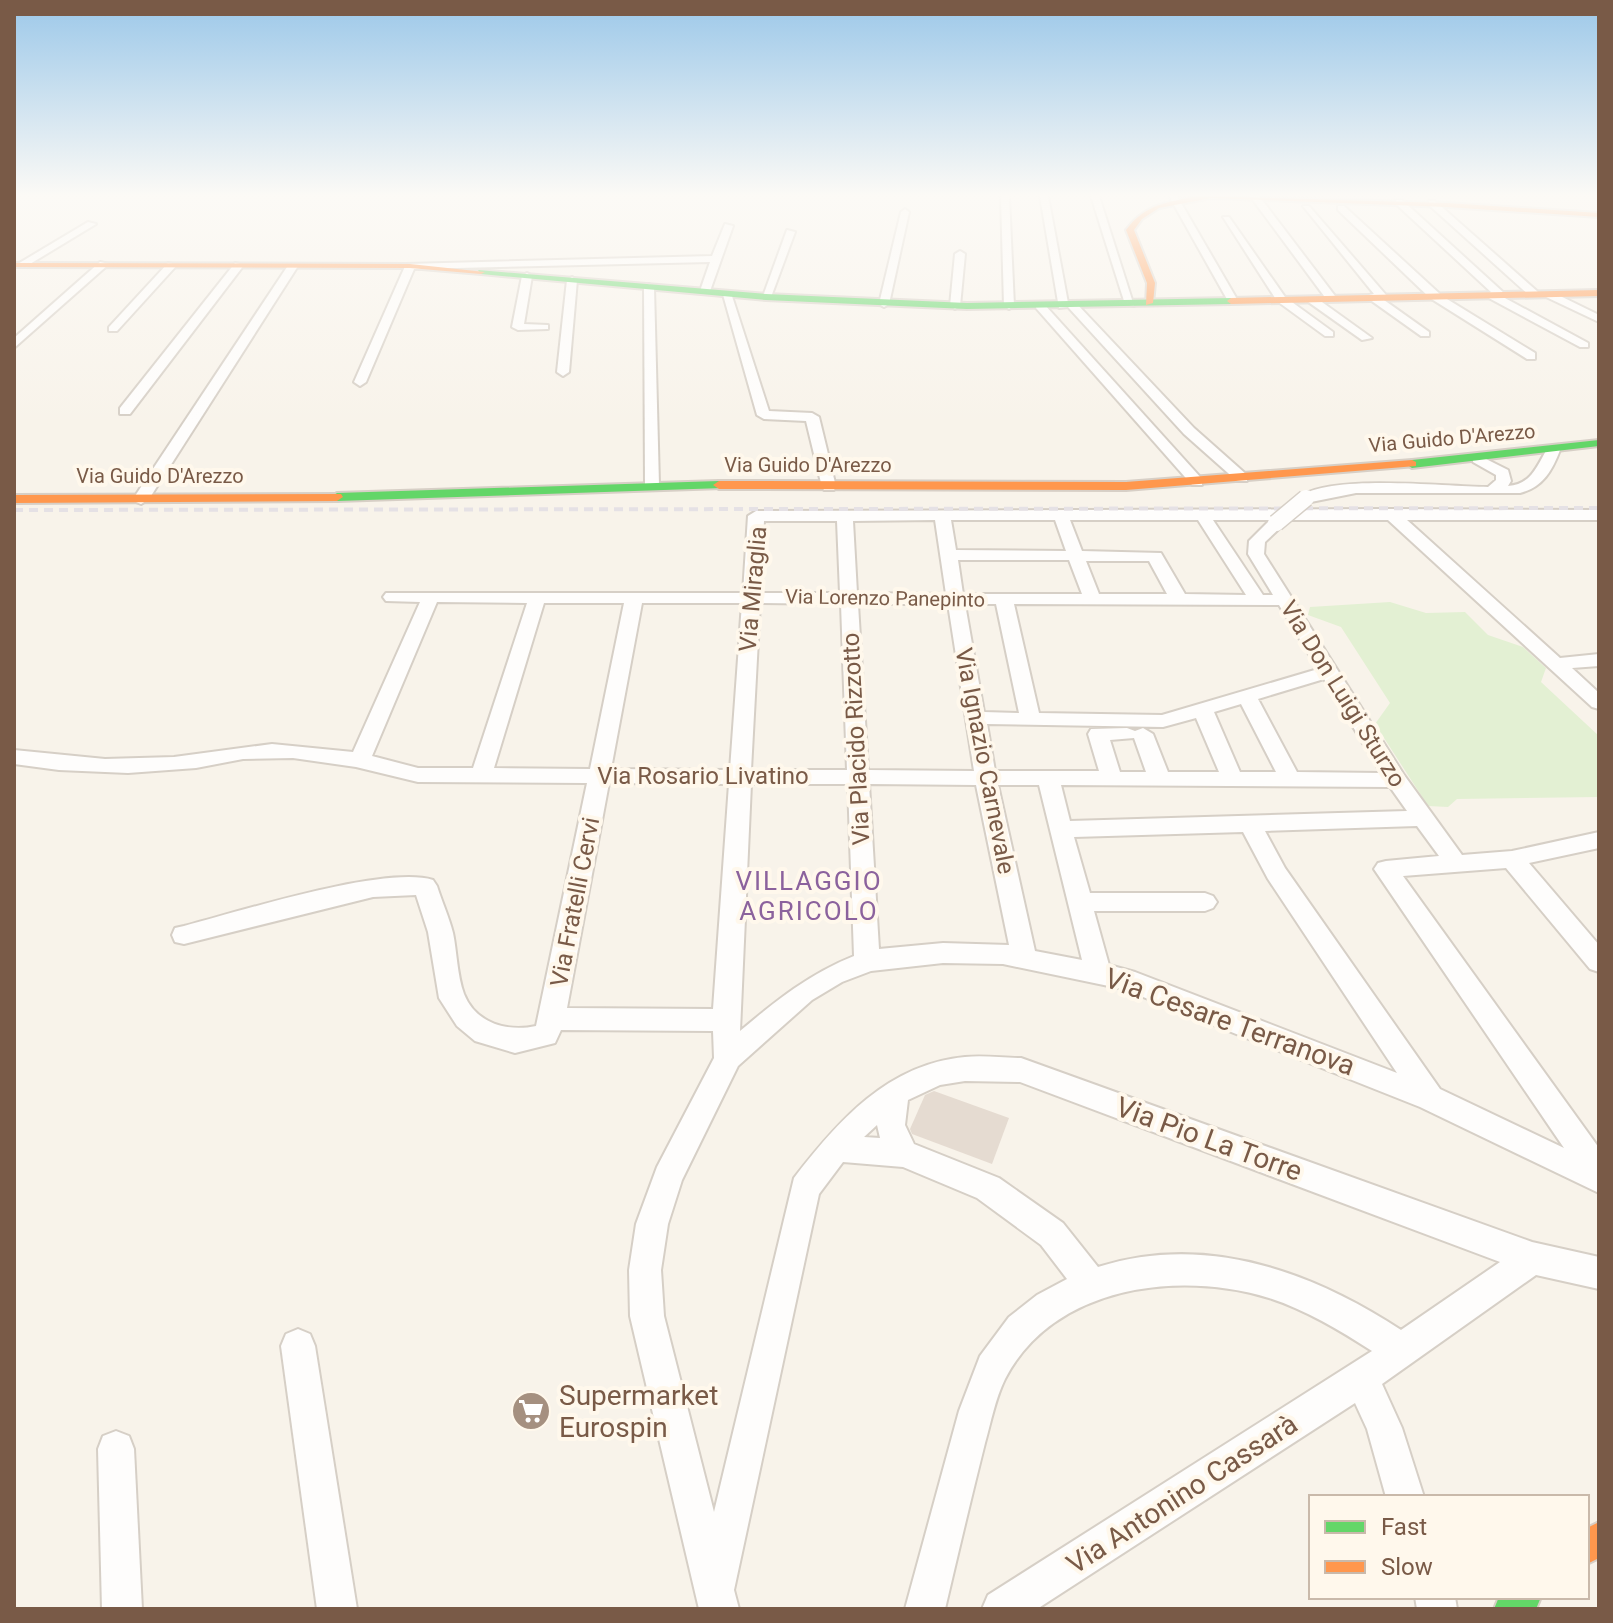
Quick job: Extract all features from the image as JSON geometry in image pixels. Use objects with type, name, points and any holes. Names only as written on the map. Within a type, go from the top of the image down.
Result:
[{"type":"street","points":[[14,344],[95,272]]},
{"type":"street","points":[[113,329],[166,272]]},
{"type":"street","points":[[125,411],[234,272]]},
{"type":"street","points":[[141,499],[289,272]]},
{"type":"street","points":[[360,382],[408,272]]},
{"type":"street","points":[[477,272],[766,297],[955,306],[1599,293]]},
{"type":"street","points":[[705,291],[712,272]]},
{"type":"street","points":[[766,297],[775,272]]},
{"type":"street","points":[[884,304],[891,272]]},
{"type":"street","points":[[955,306],[958,272]]},
{"type":"street","points":[[1008,272],[1009,306]]},
{"type":"street","points":[[1060,272],[1067,306],[1189,431],[1242,478]]},
{"type":"street","points":[[1120,272],[1130,304]]},
{"type":"street","points":[[1148,272],[1153,289],[1149,303]]},
{"type":"street","points":[[1216,272],[1233,301]]},
{"type":"street","points":[[1262,272],[1281,299],[1329,334]]},
{"type":"street","points":[[1311,272],[1331,298]]},
{"type":"street","points":[[1358,272],[1378,297],[1425,334]]},
{"type":"street","points":[[1409,272],[1435,296],[1531,356]]},
{"type":"street","points":[[1472,272],[1496,295],[1584,345]]},
{"type":"street","points":[[1514,272],[1541,294],[1599,319]]},
{"type":"street","points":[[527,276],[518,327],[544,327]]},
{"type":"street","points":[[563,372],[572,280]]},
{"type":"street","points":[[649,287],[652,485]]},
{"type":"street","points":[[726,293],[764,415],[812,417],[829,487]]},
{"type":"street","points":[[1311,299],[1366,338]]},
{"type":"street","points":[[1040,306],[1197,482]]},
{"type":"street","name":"Via Guido D'Arezzo","points":[[14,499],[411,497],[652,485],[1056,487],[1197,482],[1478,459],[1599,443]]},
{"type":"street","points":[[1492,491],[1520,489],[1537,481],[1553,450]]},
{"type":"street","points":[[1478,459],[1503,473],[1504,481],[1492,491]]},
{"type":"street","name":"Via Don Luigi Sturzo","points":[[1456,863],[1396,780],[1327,672],[1256,554],[1257,541],[1306,498],[1320,493],[1354,490],[1492,491]]},
{"type":"street","points":[[1391,514],[1599,703]]},
{"type":"street","name":"Via Miraglia","points":[[728,1058],[726,1020],[756,516],[1599,515]]},
{"type":"street","name":"Via Placido Rizzotto","points":[[845,516],[867,962]]},
{"type":"street","name":"Via Ignazio Carnevale","points":[[942,516],[985,776],[1024,958]]},
{"type":"street","points":[[1061,516],[1092,599]]},
{"type":"street","points":[[1203,516],[1258,600]]},
{"type":"street","points":[[949,555],[1155,556],[1179,600]]},
{"type":"street","name":"Via Lorenzo Panepinto","points":[[392,597],[849,596],[1283,600]]},
{"type":"street","points":[[360,759],[431,597]]},
{"type":"street","points":[[481,775],[537,597]]},
{"type":"street","name":"Via Fratelli Cervi","points":[[552,1019],[634,597]]},
{"type":"street","points":[[1004,599],[1030,719]]},
{"type":"street","points":[[1555,664],[1599,660]]},
{"type":"street","points":[[1143,734],[1147,728],[1163,721],[1327,672]]},
{"type":"street","points":[[1247,696],[1290,780]]},
{"type":"street","points":[[1203,710],[1233,781]]},
{"type":"street","points":[[975,718],[1163,721]]},
{"type":"street","points":[[1112,780],[1098,734],[1143,734]]},
{"type":"street","points":[[1143,734],[1160,780]]},
{"type":"street","name":"Via Rosario Livatino","points":[[14,757],[62,764],[119,765],[194,761],[251,752],[343,755],[418,775],[1396,780]]},
{"type":"street","points":[[1048,777],[1098,973]]},
{"type":"street","points":[[1062,829],[1185,829],[1249,822],[1422,818]]},
{"type":"street","points":[[1249,822],[1276,873],[1430,1098]]},
{"type":"street","points":[[1599,840],[1512,859],[1386,869],[1599,1173]]},
{"type":"street","points":[[1512,859],[1599,962]]},
{"type":"street","points":[[184,935],[373,888],[425,886],[440,932],[452,998],[466,1018],[484,1033],[515,1042],[545,1035],[552,1019],[726,1020]]},
{"type":"street","points":[[1082,902],[1205,902]]},
{"type":"street","name":"Via Cesare Terranova","points":[[717,1601],[647,1316],[645,1270],[652,1224],[668,1177],[728,1058],[803,993],[833,975],[867,962],[943,953],[1024,958],[1126,979],[1430,1098],[1599,1179]]},
{"type":"street","name":"Via Pio La Torre","points":[[717,1601],[805,1188],[835,1148],[896,1093],[920,1079],[963,1069],[1021,1070],[1532,1258],[1599,1273]]},
{"type":"street","points":[[896,1093],[890,1118],[892,1136],[904,1154]]},
{"type":"street","points":[[835,1148],[904,1154],[988,1188],[1020,1208],[1052,1234],[1091,1284]]},
{"type":"street","name":"Via Antonino Cassarà","points":[[1002,1609],[1362,1378],[1532,1258]]},
{"type":"street","points":[[925,1609],[979,1400],[996,1361],[1013,1334],[1047,1307],[1091,1284],[1179,1269],[1232,1273],[1311,1298],[1356,1320],[1400,1350]]},
{"type":"street","points":[[298,1346],[337,1609]]},
{"type":"street","points":[[1362,1378],[1384,1428],[1404,1495]]},
{"type":"street","points":[[116,1449],[122,1609]]},
{"type":"green space","points":[[1390,602],[1426,613],[1465,612],[1488,635],[1523,647],[1546,668],[1541,682],[1599,736],[1599,797],[1457,799],[1448,807],[1428,806],[1375,724],[1390,703],[1341,627],[1308,615],[1310,607]]},
{"type":"building","points":[[934,1091],[1009,1118],[992,1164],[912,1134],[910,1129],[925,1095]]},
{"type":"railway","points":[[14,510],[1599,508]]},
{"type":"traffic: fast","points":[[481,272],[766,297],[967,306],[1231,301]]},
{"type":"traffic: fast","points":[[1412,464],[1599,443]]},
{"type":"traffic: fast","points":[[337,497],[719,485]]},
{"type":"traffic: fast","points":[[1510,1609],[1522,1599]]},
{"type":"traffic: slow","points":[[1147,272],[1151,283],[1149,303]]},
{"type":"traffic: slow","points":[[1231,301],[1599,293]]},
{"type":"traffic: slow","points":[[719,485],[1126,486],[1412,464]]},
{"type":"traffic: slow","points":[[14,499],[337,497]]},
{"type":"traffic: slow","points":[[1589,1546],[1599,1538]]},
{"type":"place","name":"Supermarket Eurospin","points":[[531,1411]]},
{"type":"district","name":"VILLAGGIO AGRICOLO","points":[[809,896]]}]
